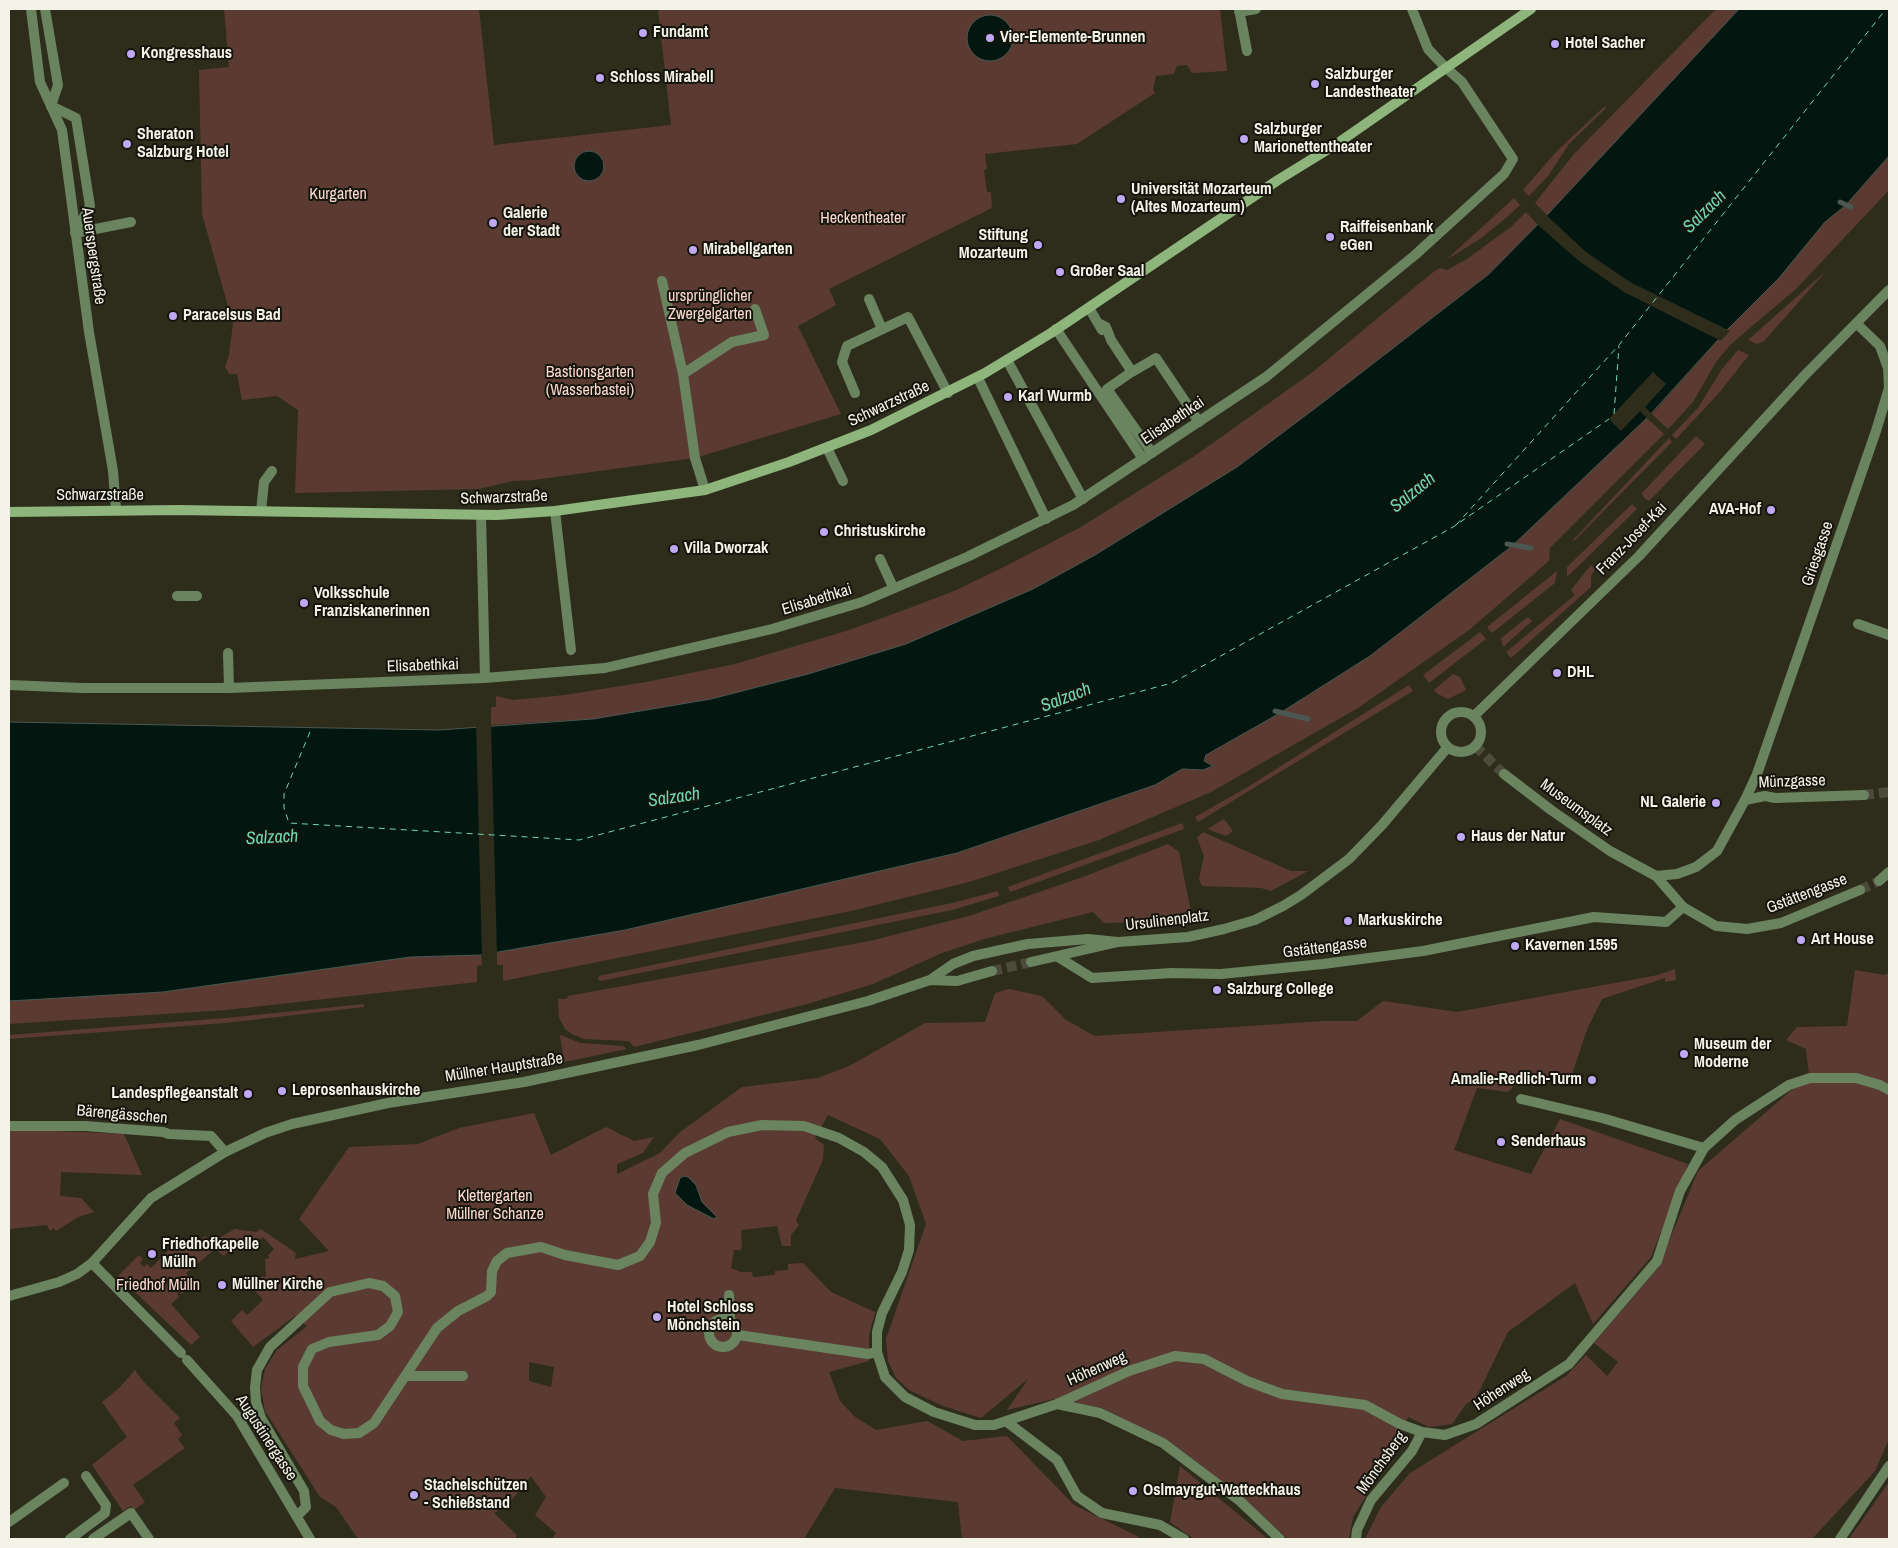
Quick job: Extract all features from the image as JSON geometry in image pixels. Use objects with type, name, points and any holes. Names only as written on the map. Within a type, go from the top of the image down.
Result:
[{"type":"main road","name":"Schwarzstraße","points":[[9,512],[116,510],[481,515],[555,510],[705,490],[827,448],[871,430],[978,378],[1089,308],[1278,180],[1335,145],[1531,9]]},
{"type":"street","name":"Auerspergstraße","points":[[31,9],[40,82],[62,130],[74,232],[113,471],[116,510]]},
{"type":"street","points":[[45,9],[58,85],[51,106],[76,118],[90,206],[74,232]]},
{"type":"street","points":[[1247,50],[1239,10],[1256,9]]},
{"type":"street","points":[[1412,9],[1428,49],[1445,67]]},
{"type":"street","name":"Elisabethkai","points":[[9,685],[82,688],[229,688],[485,678],[605,668],[772,629],[862,602],[893,587],[967,557],[1083,499],[1266,377],[1415,256],[1504,174],[1513,159],[1462,82],[1445,67]]},
{"type":"street","points":[[74,232],[131,222]]},
{"type":"street","points":[[662,281],[683,374],[695,458],[705,490]]},
{"type":"street","name":"Franz-Josef-Kai","points":[[1474,716],[1638,556],[1805,375],[1889,290]]},
{"type":"street","points":[[869,298],[882,330]]},
{"type":"street","points":[[1089,308],[1100,324],[1106,327],[1111,340],[1133,372]]},
{"type":"street","points":[[683,374],[732,342],[764,334],[755,309]]},
{"type":"street","points":[[855,393],[842,362],[847,346],[908,317],[948,393]]},
{"type":"street","name":"Griesgasse","points":[[1745,800],[1757,774],[1838,542],[1888,388],[1888,368],[1880,346],[1857,324]]},
{"type":"street","points":[[1056,329],[1148,456]]},
{"type":"street","points":[[1148,456],[1107,389],[1156,358],[1199,422]]},
{"type":"street","points":[[1007,360],[1083,499]]},
{"type":"street","points":[[978,378],[1046,519]]},
{"type":"street","points":[[827,448],[843,481]]},
{"type":"street","points":[[261,511],[264,482],[272,471]]},
{"type":"street","points":[[555,510],[571,650]]},
{"type":"street","points":[[481,515],[485,678]]},
{"type":"street","points":[[880,559],[893,587]]},
{"type":"street","points":[[177,596],[197,596]]},
{"type":"street","points":[[1858,624],[1889,635]]},
{"type":"street","points":[[228,653],[229,688]]},
{"type":"street","points":[[1464,712],[1474,716],[1480,725],[1480,736],[1476,746],[1467,752],[1457,753],[1448,748],[1441,739],[1440,728],[1446,718],[1454,713],[1464,712]]},
{"type":"street","name":"Ursulinenplatz","points":[[1031,962],[1118,942],[1188,937],[1255,920],[1301,895],[1349,859],[1382,826],[1448,748]]},
{"type":"street","name":"Museumsplatz","points":[[1504,774],[1581,832],[1610,851],[1656,876],[1683,907]]},
{"type":"street","name":"Münzgasse","points":[[1656,876],[1676,874],[1696,867],[1717,851],[1745,800],[1765,796],[1775,798],[1864,795]]},
{"type":"street","points":[[1878,881],[1889,872]]},
{"type":"street","name":"Gstättengasse","points":[[1058,957],[1092,978],[1172,973],[1221,974],[1423,952],[1594,917],[1666,922],[1683,907],[1716,926],[1734,928],[1765,926],[1781,922],[1860,890]]},
{"type":"street","name":"Müllner Hauptstraße","points":[[9,1296],[59,1282],[77,1274],[92,1263],[151,1198],[225,1152],[265,1133],[292,1124],[360,1108],[524,1082],[629,1062],[816,1016],[868,1001],[930,980],[953,964],[966,958],[1028,944],[1088,939],[1118,942]]},
{"type":"street","name":"Müllner Hauptstraße","points":[[930,980],[957,981],[992,970]]},
{"type":"street","name":"Höhenweg","points":[[298,1515],[306,1507],[304,1491],[261,1418],[256,1402],[257,1370],[270,1347],[330,1292],[369,1283],[383,1286],[395,1296],[398,1312],[390,1326],[378,1335],[329,1342],[312,1350],[303,1367],[303,1386],[320,1421],[331,1430],[344,1434],[359,1433],[374,1423],[437,1328],[458,1311],[487,1296],[490,1292],[492,1271],[497,1261],[508,1253],[541,1246],[565,1255],[618,1265],[640,1256],[650,1242],[656,1223],[653,1194],[662,1173],[685,1153],[728,1132],[778,1124],[804,1126],[839,1138],[864,1152],[882,1167],[903,1200],[910,1225],[909,1250],[902,1272],[882,1313],[877,1332],[877,1352],[884,1377],[905,1398],[934,1412],[975,1425],[994,1425],[1007,1422],[1058,1404],[1129,1371],[1175,1356],[1204,1359],[1247,1381],[1282,1394],[1365,1405],[1400,1424],[1422,1432],[1445,1435],[1476,1424],[1569,1364],[1657,1261],[1680,1191],[1704,1148],[1735,1120],[1789,1086],[1810,1078],[1856,1078],[1880,1085],[1889,1090]]},
{"type":"street","points":[[1520,1099],[1602,1118],[1704,1148]]},
{"type":"street","name":"Bärengässchen","points":[[9,1126],[85,1126],[211,1136],[225,1152]]},
{"type":"street","name":"Augustinergasse","points":[[92,1263],[214,1388],[237,1416],[298,1515],[310,1539]]},
{"type":"street","points":[[729,1296],[730,1320],[734,1324],[738,1335],[735,1341],[723,1347],[711,1341],[709,1335],[713,1322],[718,1319],[730,1320]]},
{"type":"street","points":[[738,1335],[868,1354],[877,1352]]},
{"type":"street","points":[[406,1376],[463,1376]]},
{"type":"street","points":[[1058,1404],[1100,1413],[1163,1443],[1240,1501],[1280,1539]]},
{"type":"street","points":[[1007,1422],[1056,1460],[1076,1496],[1102,1513],[1160,1525],[1184,1539]]},
{"type":"street","name":"Mönchsberg","points":[[1356,1539],[1357,1530],[1371,1500],[1412,1451],[1422,1432]]},
{"type":"street","points":[[1840,1539],[1889,1466]]},
{"type":"street","points":[[70,1539],[105,1513],[106,1505],[86,1476]]},
{"type":"street","points":[[9,1522],[64,1484]]},
{"type":"street","points":[[93,1539],[132,1513],[149,1539]]},
{"type":"green space","name":"Mirabellgarten","points":[[224,9],[479,9],[494,145],[671,125],[658,9],[1220,9],[1227,71],[1192,73],[1187,65],[1177,66],[1174,74],[1156,76],[1153,89],[1155,93],[1077,144],[985,154],[987,169],[984,170],[987,192],[991,192],[992,208],[829,289],[836,305],[798,326],[841,414],[695,458],[533,480],[513,481],[479,489],[295,493],[298,410],[277,396],[242,400],[237,374],[229,374],[225,367],[229,355],[233,324],[202,214],[199,70],[229,67]]},
{"type":"green space","points":[[1716,9],[1739,9],[1547,215],[1535,203],[1574,154]]},
{"type":"green space","points":[[1605,106],[1606,108],[1569,144],[1548,176],[1529,196],[1523,190],[1556,152]]},
{"type":"green space","points":[[1889,156],[1889,190],[1797,288],[1730,345],[1716,362],[1693,402],[1668,429],[1652,414],[1727,330],[1779,278],[1825,222],[1846,205]]},
{"type":"green space","points":[[1514,198],[1520,205],[1507,217],[1480,239],[1446,260]]},
{"type":"green space","points":[[1526,212],[1538,225],[1488,274],[1322,403],[1237,467],[1095,555],[1033,589],[906,644],[808,674],[711,699],[593,719],[491,725],[491,707],[496,707],[496,696],[513,700],[565,695],[646,682],[735,664],[846,631],[896,613],[954,591],[1004,567],[1081,527],[1196,455],[1314,371],[1432,273],[1440,268],[1447,270],[1467,259],[1512,226]]},
{"type":"green space","points":[[1827,270],[1764,341],[1757,344],[1748,340]]},
{"type":"green space","points":[[1738,350],[1749,355],[1719,393],[1676,439],[1672,435],[1698,408],[1722,369]]},
{"type":"green space","points":[[1647,418],[1664,434],[1550,548],[1549,561],[1469,630],[1358,708],[1211,792],[1099,840],[969,882],[851,911],[503,981],[503,965],[497,965],[497,952],[625,930],[957,853],[1155,785],[1182,768],[1203,770],[1206,755],[1280,713],[1370,656],[1512,546]]},
{"type":"green space","points":[[1696,436],[1705,444],[1649,501],[1644,498],[1642,493]]},
{"type":"green space","points":[[1669,438],[1672,442],[1573,542],[1573,540]]},
{"type":"green space","points":[[1632,504],[1637,509],[1567,577],[1567,567]]},
{"type":"green space","points":[[1591,565],[1595,569],[1591,576],[1591,587],[1511,658],[1506,652],[1575,595],[1571,590]]},
{"type":"green space","points":[[1557,571],[1555,583],[1492,633],[1487,627]]},
{"type":"green space","points":[[1528,617],[1532,621],[1503,647],[1501,638]]},
{"type":"green space","points":[[1480,632],[1486,639],[1429,683],[1423,675]]},
{"type":"green space","points":[[1453,674],[1460,677],[1466,690],[1448,699],[1434,690]]},
{"type":"green space","points":[[1409,685],[1413,691],[1198,822],[1195,817],[1251,785]]},
{"type":"green space","points":[[1224,819],[1233,831],[1226,836],[1207,829]]},
{"type":"green space","points":[[1182,823],[1184,829],[1010,892],[1008,887]]},
{"type":"green space","points":[[1203,832],[1291,871],[1308,871],[1271,891],[1261,888],[1202,886],[1199,879],[1204,856],[1197,838]]},
{"type":"green space","points":[[1168,844],[1179,852],[1192,917],[1166,921],[1104,923],[1093,912],[984,939],[942,953],[873,984],[807,1004],[634,1047],[629,1041],[584,1039],[565,1029],[559,1017],[558,999],[567,999],[568,996],[870,941],[969,916],[1083,877]]},
{"type":"green space","points":[[998,891],[999,896],[952,910],[600,981],[598,979],[599,976],[952,903]]},
{"type":"green space","points":[[481,955],[482,965],[477,966],[477,982],[226,1010],[9,1024],[9,1001],[163,992],[410,957]]},
{"type":"green space","points":[[1675,969],[1676,980],[1665,982],[1665,978],[1602,999],[1588,1027],[1568,1086],[1522,1077],[1508,1092],[1477,1088],[1454,1150],[1531,1174],[1560,1119],[1688,1164],[1651,1257],[1593,1324],[1575,1283],[1508,1332],[1476,1398],[1466,1404],[1452,1424],[1429,1427],[1408,1417],[1389,1460],[1353,1517],[1349,1539],[1288,1539],[1250,1504],[1164,1438],[1102,1408],[1054,1399],[1007,1410],[1029,1378],[981,1418],[943,1406],[909,1390],[896,1378],[888,1361],[886,1339],[926,1224],[909,1176],[880,1139],[828,1115],[815,1138],[824,1145],[823,1160],[796,1220],[799,1225],[791,1235],[791,1246],[782,1246],[777,1226],[741,1230],[742,1247],[740,1250],[734,1250],[731,1268],[741,1272],[752,1272],[753,1277],[775,1275],[775,1271],[788,1270],[788,1264],[803,1263],[831,1292],[875,1312],[869,1336],[869,1361],[829,1372],[840,1401],[854,1416],[876,1430],[927,1421],[963,1441],[1007,1436],[1074,1505],[1143,1539],[962,1539],[958,1502],[835,1488],[804,1539],[552,1539],[556,1533],[535,1515],[546,1497],[531,1476],[506,1507],[494,1513],[517,1535],[515,1539],[358,1539],[336,1507],[320,1497],[265,1411],[261,1389],[265,1369],[277,1350],[307,1326],[295,1316],[253,1347],[231,1321],[242,1310],[247,1315],[263,1300],[251,1286],[263,1276],[266,1277],[265,1259],[269,1258],[268,1255],[274,1249],[263,1237],[252,1245],[239,1244],[238,1240],[235,1242],[235,1246],[224,1256],[215,1249],[186,1273],[193,1283],[182,1294],[180,1291],[177,1294],[179,1297],[171,1304],[200,1337],[191,1345],[118,1276],[139,1255],[143,1259],[140,1263],[144,1267],[147,1264],[151,1268],[176,1243],[183,1249],[206,1236],[210,1243],[235,1229],[256,1232],[261,1229],[296,1253],[295,1259],[329,1251],[299,1219],[349,1147],[418,1144],[459,1128],[534,1113],[551,1155],[606,1127],[634,1141],[654,1137],[643,1153],[617,1164],[617,1174],[660,1153],[679,1133],[742,1087],[818,1078],[851,1065],[925,1023],[985,1022],[995,993],[1009,989],[1042,996],[1066,1020],[1095,1036],[1325,1021],[1357,1021],[1383,1001],[1457,1012],[1658,975]],"holes":[[[529,1362],[554,1367],[551,1387],[529,1381]]]},
{"type":"green space","points":[[1855,970],[1885,975],[1889,972],[1889,1439],[1875,1471],[1812,1539],[1365,1539],[1381,1507],[1410,1473],[1566,1376],[1586,1355],[1607,1376],[1618,1362],[1594,1343],[1658,1268],[1698,1171],[1809,1075],[1806,1049],[1786,1040],[1797,1027],[1847,1026]]},
{"type":"green space","points":[[364,1004],[364,1007],[225,1023],[9,1039],[9,1035],[226,1018]]},
{"type":"green space","points":[[560,1035],[581,1043],[623,1046],[627,1049],[564,1062]]},
{"type":"green space","points":[[9,1129],[124,1134],[142,1175],[61,1172],[60,1196],[81,1198],[94,1212],[78,1217],[56,1231],[54,1228],[50,1231],[47,1225],[9,1229]]},
{"type":"green space","points":[[135,1370],[143,1381],[180,1418],[174,1423],[182,1435],[178,1439],[185,1448],[133,1485],[145,1502],[134,1510],[131,1506],[123,1511],[92,1465],[127,1437],[102,1402],[120,1387]]},
{"type":"green space","points":[[1180,1466],[1268,1539],[1194,1539],[1170,1522]]},
{"type":"green space","points":[[1889,1482],[1889,1539],[1849,1539]]},
{"type":"water","name":"Salzach","points":[[1739,9],[1889,9],[1889,156],[1846,205],[1825,222],[1779,278],[1727,330],[1647,418],[1512,546],[1370,656],[1280,713],[1206,755],[1204,761],[1213,766],[1203,770],[1182,769],[1155,785],[957,853],[625,930],[481,955],[410,957],[163,992],[9,1001],[9,722],[439,730],[593,719],[711,699],[808,674],[906,644],[1033,589],[1095,555],[1237,467],[1322,403],[1489,274],[1547,215]]},
{"type":"water","name":"Vier-Elemente-Brunnen","points":[[990,15],[1003,19],[1009,25],[1013,38],[1009,51],[1003,57],[990,61],[977,57],[971,51],[967,38],[971,25],[977,19]]},
{"type":"water","points":[[589,151],[595,152],[603,160],[603,172],[595,180],[589,181],[583,180],[575,172],[574,166],[575,160],[583,152]]},
{"type":"water","points":[[688,1177],[696,1185],[702,1202],[717,1217],[714,1219],[687,1205],[675,1193],[680,1178]]},
{"type":"pier","points":[[1545,214],[1586,252],[1630,282],[1730,331],[1721,341],[1624,292],[1579,261],[1538,225],[1536,223]]},
{"type":"pier","points":[[1653,372],[1666,384],[1645,407],[1653,415],[1649,420],[1640,411],[1621,431],[1609,419]]},
{"type":"pier","points":[[491,722],[497,955],[482,958],[476,724]]},
{"type":"waterway","points":[[1840,202],[1851,207]]},
{"type":"waterway","points":[[1507,544],[1531,548]]},
{"type":"waterway","points":[[1275,711],[1308,719]]},
{"type":"ferry route","points":[[1456,525],[1619,345],[1886,9]]},
{"type":"ferry route","points":[[1614,414],[1619,346]]},
{"type":"ferry route","points":[[310,732],[284,794],[284,808],[289,823],[579,840],[1172,683],[1453,527],[1609,419]]},
{"type":"tunnel","points":[[1475,746],[1504,774]]},
{"type":"tunnel","points":[[1864,795],[1889,792]]},
{"type":"tunnel","points":[[1860,890],[1879,881]]},
{"type":"tunnel","points":[[992,971],[1031,962]]},
{"type":"place","name":"Fundamt","points":[[643,33]]},
{"type":"place","name":"Vier-Elemente-Brunnen","points":[[990,38]]},
{"type":"place","name":"Hotel Sacher","points":[[1555,44]]},
{"type":"place","name":"Kongresshaus","points":[[131,54]]},
{"type":"place","name":"Schloss Mirabell","points":[[600,78]]},
{"type":"place","name":"Salzburger Landestheater","points":[[1315,84]]},
{"type":"place","name":"Salzburger Marionettentheater","points":[[1244,139]]},
{"type":"place","name":"Sheraton Salzburg Hotel","points":[[127,144]]},
{"type":"place","name":"Universität Mozarteum (Altes Mozarteum)","points":[[1121,199]]},
{"type":"place","name":"Galerie der Stadt","points":[[493,223]]},
{"type":"place","name":"Raiffeisenbank eGen","points":[[1330,237]]},
{"type":"place","name":"Stiftung Mozarteum","points":[[1038,245]]},
{"type":"place","name":"Mirabellgarten","points":[[693,250]]},
{"type":"place","name":"Großer Saal","points":[[1060,272]]},
{"type":"place","name":"Paracelsus Bad","points":[[173,316]]},
{"type":"place","name":"Karl Wurmb","points":[[1008,397]]},
{"type":"place","name":"AVA-Hof","points":[[1771,510]]},
{"type":"place","name":"Christuskirche","points":[[824,532]]},
{"type":"place","name":"Villa Dworzak","points":[[674,549]]},
{"type":"place","name":"Volksschule Franziskanerinnen","points":[[304,603]]},
{"type":"place","name":"DHL","points":[[1557,673]]},
{"type":"place","name":"NL Galerie","points":[[1716,803]]},
{"type":"place","name":"Haus der Natur","points":[[1461,837]]},
{"type":"place","name":"Markuskirche","points":[[1348,921]]},
{"type":"place","name":"Art House","points":[[1801,940]]},
{"type":"place","name":"Kavernen 1595","points":[[1515,946]]},
{"type":"place","name":"Salzburg College","points":[[1217,990]]},
{"type":"place","name":"Museum der Moderne","points":[[1684,1054]]},
{"type":"place","name":"Amalie-Redlich-Turm","points":[[1592,1080]]},
{"type":"place","name":"Leprosenhauskirche","points":[[282,1091]]},
{"type":"place","name":"Landespflegeanstalt","points":[[248,1094]]},
{"type":"place","name":"Senderhaus","points":[[1501,1142]]},
{"type":"place","name":"Friedhofkapelle Mülln","points":[[152,1254]]},
{"type":"place","name":"Müllner Kirche","points":[[222,1285]]},
{"type":"place","name":"Hotel Schloss Mönchstein","points":[[657,1317]]},
{"type":"place","name":"Oslmayrgut-Watteckhaus","points":[[1133,1491]]},
{"type":"place","name":"Stachelschützen - Schießstand","points":[[414,1495]]},
{"type":"park label","name":"Kurgarten","points":[[338,195]]},
{"type":"park label","name":"Heckentheater","points":[[863,219]]},
{"type":"park label","name":"ursprünglicher Zwergelgarten","points":[[710,306]]},
{"type":"park label","name":"Bastionsgarten (Wasserbastei)","points":[[590,382]]},
{"type":"park label","name":"Klettergarten Müllner Schanze","points":[[495,1206]]},
{"type":"park label","name":"Friedhof Mülln","points":[[158,1286]]}]
